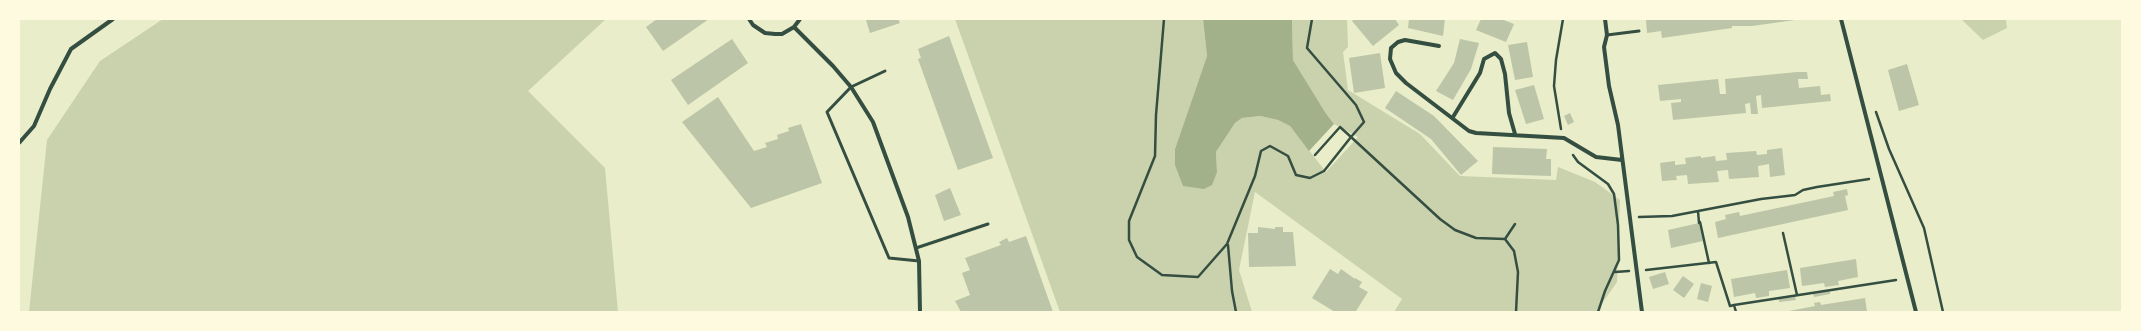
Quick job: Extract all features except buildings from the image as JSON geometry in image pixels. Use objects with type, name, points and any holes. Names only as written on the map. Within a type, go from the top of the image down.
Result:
[{"type":"street","points":[[19,143],[34,126],[50,89],[71,49],[113,19]]},
{"type":"street","points":[[749,19],[753,25],[765,33],[782,34],[794,27],[800,19]]},
{"type":"street","points":[[1605,19],[1607,36],[1605,55],[1609,86],[1618,125],[1642,312]]},
{"type":"street","points":[[1841,19],[1916,312]]},
{"type":"street","points":[[794,27],[833,66],[850,87],[873,122],[908,217],[916,248],[919,261],[920,312]]},
{"type":"street","points":[[1439,46],[1405,40],[1398,42],[1392,48],[1390,59],[1396,73],[1406,83],[1453,117],[1462,126],[1476,133],[1515,134],[1564,138],[1596,157],[1622,160]]},
{"type":"street","points":[[1453,117],[1480,73],[1484,59],[1490,54],[1495,53],[1501,59],[1505,74],[1509,113],[1515,134]]},
{"type":"lane","points":[[1607,36],[1639,31]]},
{"type":"lane","points":[[884,71],[850,87],[827,112],[889,258],[919,261]]},
{"type":"lane","points":[[916,248],[988,224]]},
{"type":"path","points":[[1164,19],[1156,115],[1155,156],[1129,221],[1130,240],[1137,257],[1162,276],[1198,277],[1228,244],[1256,176],[1261,151],[1270,146],[1288,156],[1296,175],[1310,178],[1324,171],[1364,122],[1356,105],[1306,48],[1312,19]]},
{"type":"path","points":[[1563,19],[1556,60],[1554,86],[1564,138],[1578,162],[1608,184],[1614,194],[1618,225],[1619,260],[1598,312]]},
{"type":"path","points":[[1874,106],[1889,149],[1924,228],[1944,312]]},
{"type":"path","points":[[1315,155],[1340,127],[1440,218],[1456,230],[1476,238],[1505,239]]},
{"type":"path","points":[[1629,217],[1672,216],[1795,195],[1803,190],[1818,187],[1869,180]]},
{"type":"path","points":[[1698,211],[1709,263]]},
{"type":"path","points":[[1505,239],[1515,224]]},
{"type":"path","points":[[1783,233],[1798,295]]},
{"type":"path","points":[[1505,239],[1514,251],[1518,272],[1516,312]]},
{"type":"path","points":[[1228,244],[1232,291],[1236,312]]},
{"type":"path","points":[[1615,272],[1716,262],[1730,306],[1896,280]]},
{"type":"path","points":[[1734,305],[1736,312]]},
{"type":"shaded area","points":[[163,19],[606,19],[528,91],[605,168],[618,312],[29,312],[47,140],[100,61]]},
{"type":"shaded area","points":[[955,19],[1203,19],[1207,56],[1175,149],[1217,172],[1216,152],[1235,123],[1242,118],[1260,116],[1278,120],[1290,126],[1326,172],[1358,137],[1334,124],[1293,60],[1292,19],[1347,19],[1348,47],[1343,52],[1348,90],[1420,134],[1460,176],[1556,180],[1558,167],[1595,182],[1620,200],[1617,282],[1596,312],[1394,312],[1402,299],[1255,192],[1239,270],[1252,312],[1060,312]]},
{"type":"shaded area","points":[[1203,19],[1292,19],[1293,60],[1334,124],[1309,151],[1290,126],[1278,120],[1260,116],[1242,118],[1235,123],[1216,152],[1217,172],[1212,185],[1204,189],[1183,186],[1175,165],[1175,149],[1207,56]]},
{"type":"shaded area","points":[[1961,19],[2006,19],[2007,28],[1983,40]]}]
